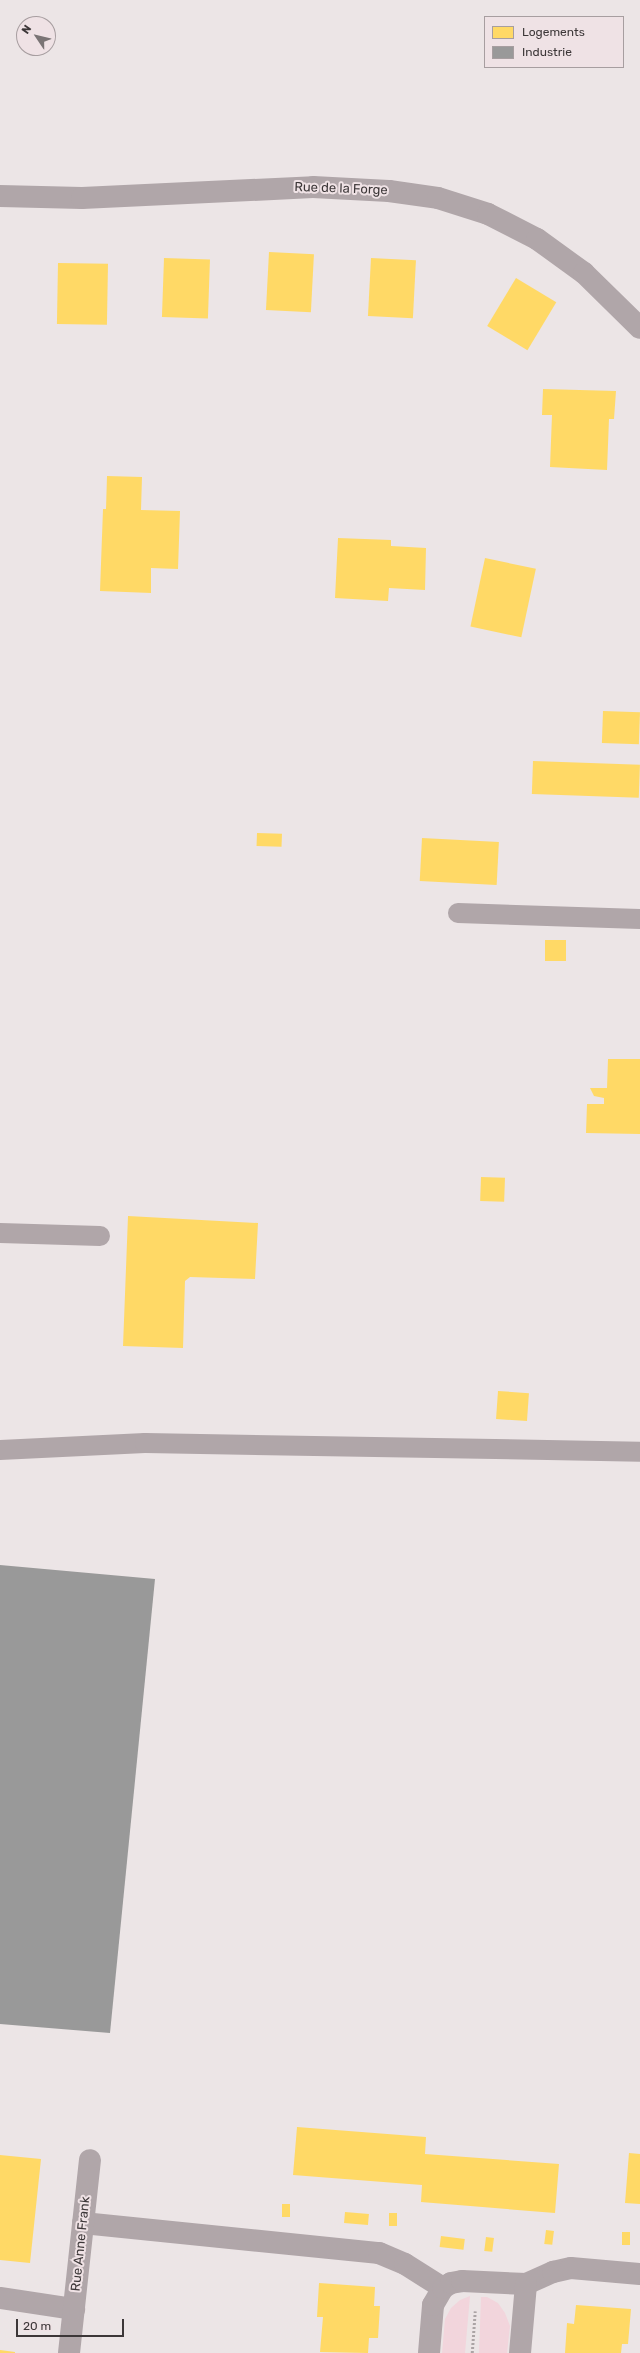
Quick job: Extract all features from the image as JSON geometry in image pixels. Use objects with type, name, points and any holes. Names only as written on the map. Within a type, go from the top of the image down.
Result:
[{"type":"street","name":"Rue de la Forge","points":[[0,196],[82,198],[319,187],[389,191],[438,198],[488,214],[537,239],[584,273],[640,328]]},
{"type":"street","name":"Rue Anne Frank","points":[[69,2353],[90,2160]]},
{"type":"street","points":[[83,2223],[379,2253],[405,2264],[443,2288]]},
{"type":"street","points":[[429,2353],[433,2305],[443,2288],[452,2283],[462,2280],[526,2284],[553,2272],[571,2268],[640,2274]]},
{"type":"street","points":[[520,2353],[526,2284]]},
{"type":"street","points":[[0,2298],[74,2309]]},
{"type":"lane","points":[[458,914],[640,919]]},
{"type":"lane","points":[[0,1233],[100,1236]]},
{"type":"lane","points":[[0,1450],[145,1443],[640,1452]]},
{"type":"path","points":[[472,2353],[478,2281]]},
{"type":"shaded area","points":[[470,2296],[465,2353],[442,2353],[445,2319],[451,2308],[460,2300]]},
{"type":"shaded area","points":[[481,2297],[487,2297],[498,2303],[505,2313],[510,2326],[507,2353],[479,2353]]},
{"type":"building: Logements","points":[[269,252],[314,254],[311,312],[266,310]]},
{"type":"building: Logements","points":[[164,258],[210,260],[208,319],[162,317]]},
{"type":"building: Logements","points":[[371,258],[416,260],[413,318],[368,316]]},
{"type":"building: Logements","points":[[58,263],[108,264],[107,325],[57,324]]},
{"type":"building: Logements","points":[[516,278],[556,302],[527,350],[487,326]]},
{"type":"building: Logements","points":[[543,389],[616,391],[614,419],[609,419],[607,470],[550,467],[552,415],[542,415]]},
{"type":"building: Logements","points":[[107,476],[142,477],[141,510],[180,511],[178,569],[151,568],[151,593],[100,591],[103,509],[106,509]]},
{"type":"building: Logements","points":[[338,538],[391,540],[391,546],[426,548],[425,590],[389,588],[388,601],[335,598]]},
{"type":"building: Logements","points":[[485,558],[536,569],[521,637],[470,626]]},
{"type":"building: Logements","points":[[603,711],[640,712],[639,744],[602,743]]},
{"type":"building: Logements","points":[[533,761],[640,765],[639,798],[532,794]]},
{"type":"building: Logements","points":[[257,833],[282,834],[282,847],[257,846]]},
{"type":"building: Logements","points":[[422,838],[499,842],[497,885],[420,881]]},
{"type":"building: Logements","points":[[545,940],[566,940],[566,961],[545,961]]},
{"type":"building: Logements","points":[[608,1059],[640,1059],[640,1134],[586,1133],[587,1104],[604,1104],[604,1098],[594,1096],[590,1088],[607,1088]]},
{"type":"building: Logements","points":[[481,1177],[505,1178],[504,1202],[480,1201]]},
{"type":"building: Logements","points":[[128,1216],[258,1223],[255,1279],[190,1277],[185,1281],[183,1348],[123,1346]]},
{"type":"building: Logements","points":[[498,1391],[529,1393],[527,1421],[496,1419]]},
{"type":"building: Logements","points":[[297,2127],[426,2137],[425,2154],[559,2164],[555,2213],[421,2202],[422,2185],[293,2175]]},
{"type":"building: Logements","points":[[629,2153],[640,2154],[640,2204],[625,2203]]},
{"type":"building: Logements","points":[[0,2155],[41,2159],[30,2263],[0,2260]]},
{"type":"building: Logements","points":[[282,2204],[290,2204],[290,2217],[282,2217]]},
{"type":"building: Logements","points":[[345,2212],[369,2214],[368,2225],[344,2223]]},
{"type":"building: Logements","points":[[389,2213],[397,2213],[397,2226],[389,2226]]},
{"type":"building: Logements","points":[[546,2230],[554,2231],[552,2245],[544,2244]]},
{"type":"building: Logements","points":[[622,2232],[630,2232],[630,2245],[622,2245]]},
{"type":"building: Logements","points":[[441,2236],[465,2239],[463,2250],[440,2247]]},
{"type":"building: Logements","points":[[486,2237],[494,2238],[492,2252],[484,2251]]},
{"type":"building: Logements","points":[[319,2283],[375,2287],[374,2306],[380,2306],[378,2338],[369,2338],[368,2353],[320,2352],[323,2317],[317,2317]]},
{"type":"building: Logements","points":[[576,2305],[631,2309],[628,2344],[622,2344],[621,2353],[565,2353],[567,2323],[574,2324]]},
{"type":"building: Logements","points":[[0,2350],[15,2352],[15,2353],[0,2353]]},
{"type":"building: Industrie","points":[[0,1565],[155,1579],[110,2033],[0,2024]]}]
